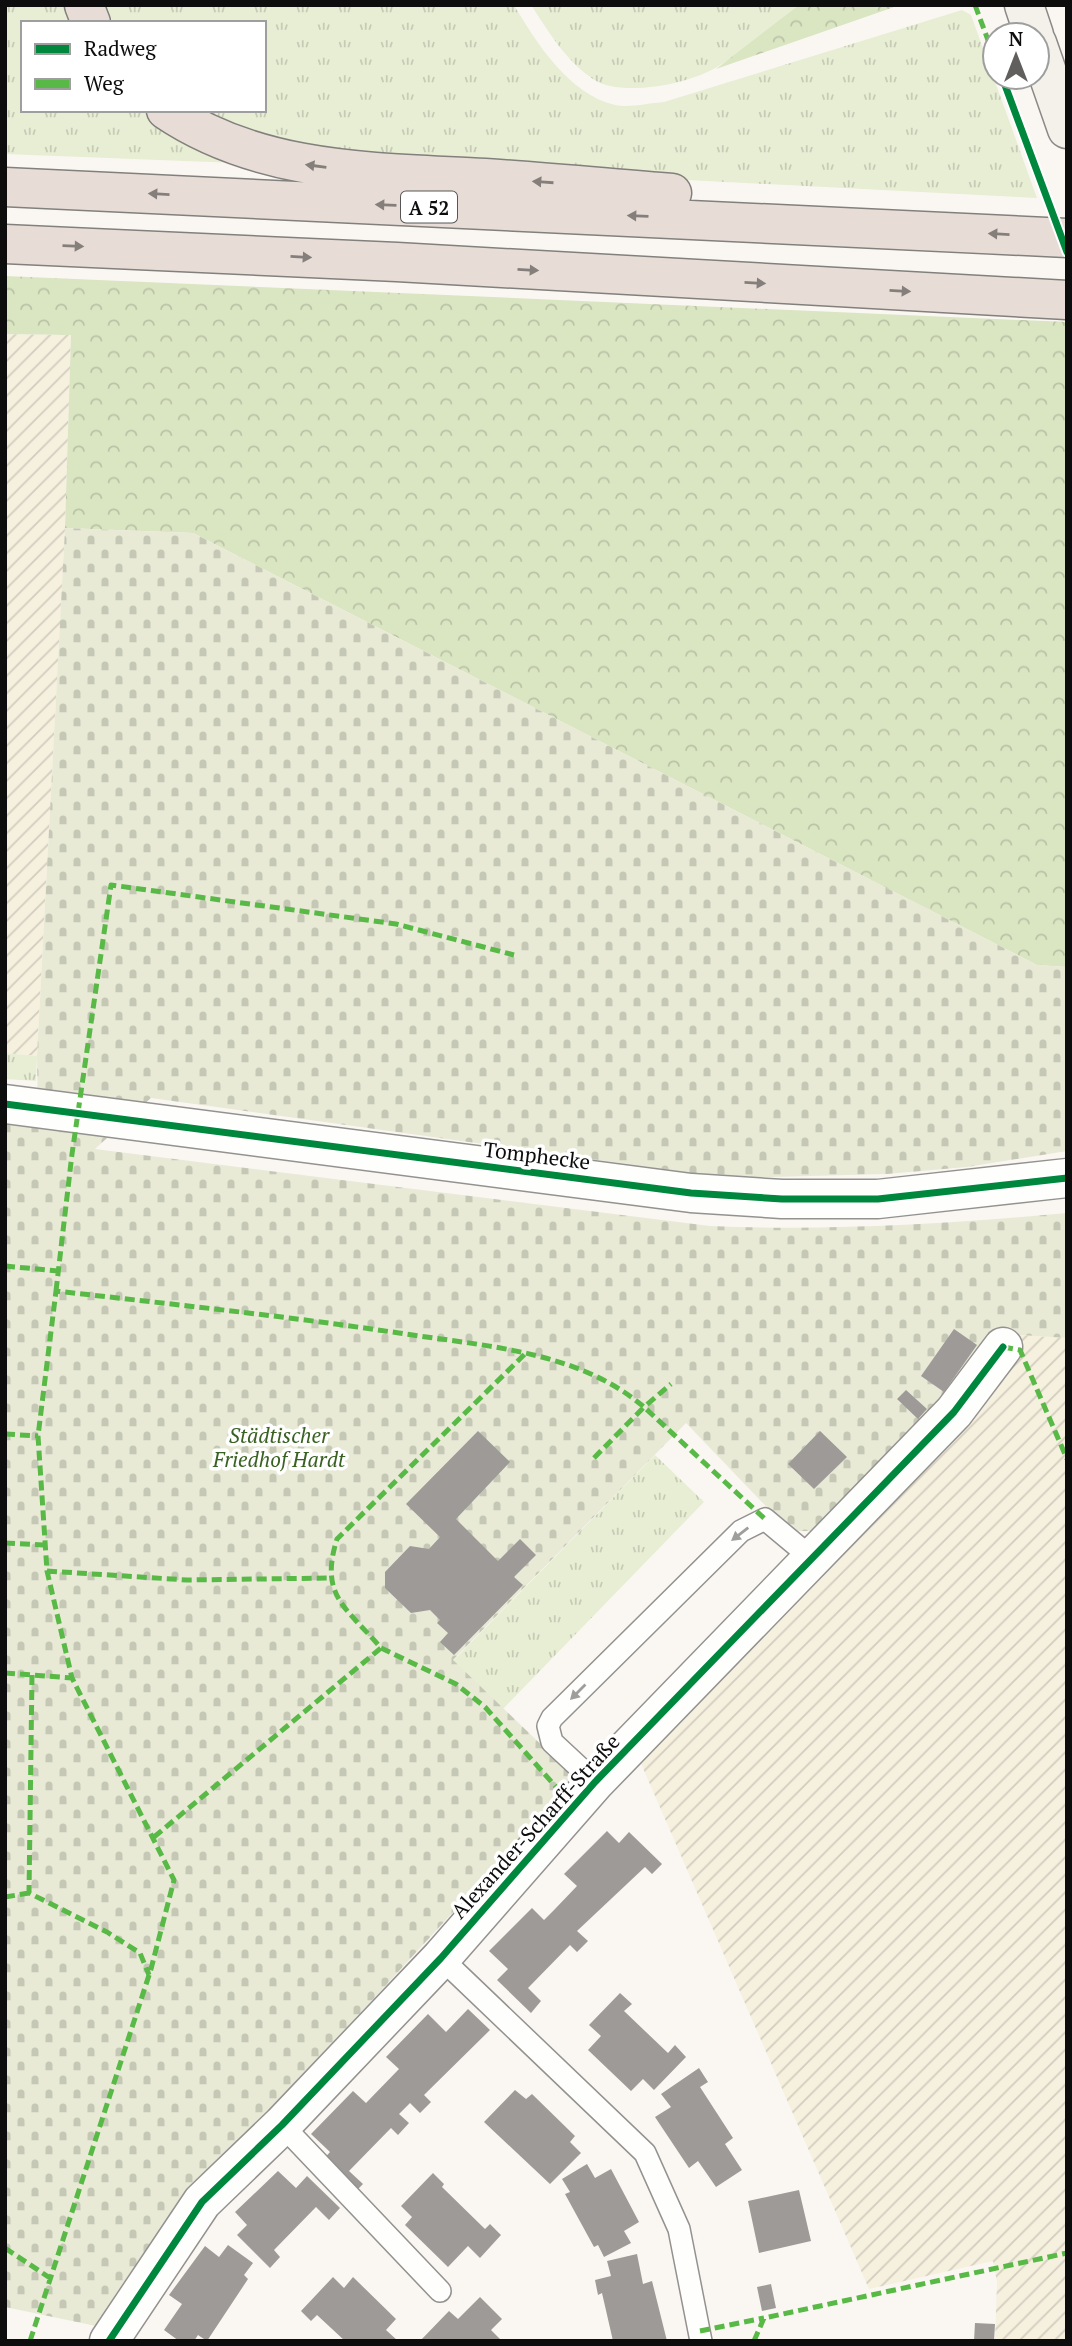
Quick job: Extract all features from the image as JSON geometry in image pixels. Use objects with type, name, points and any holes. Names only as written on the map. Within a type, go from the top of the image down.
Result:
[{"type":"highway","points":[[169,112],[186,124],[240,149],[289,162],[348,171],[546,182],[687,194],[853,225]]},
{"type":"highway","name":"A 52","points":[[5,187],[853,225],[1067,238]]},
{"type":"highway","points":[[5,244],[397,262],[1067,300]]},
{"type":"main road","points":[[1051,83],[1067,129]]},
{"type":"street","name":"Tomphecke","points":[[5,1104],[691,1193],[782,1199],[878,1199],[1067,1178]]},
{"type":"street","name":"Alexander-Scharff-Straße","points":[[109,2341],[202,2202],[282,2125],[441,1958],[595,1782],[814,1560],[954,1412],[1003,1347]]},
{"type":"lane","points":[[595,1782],[552,1742],[548,1726],[552,1718],[741,1531],[765,1519],[814,1560]]},
{"type":"lane","points":[[441,1958],[645,2153],[679,2229],[701,2341]]},
{"type":"lane","points":[[282,2125],[440,2291]]},
{"type":"shaded area","points":[[5,334],[71,335],[65,528],[37,1056],[5,1053]]},
{"type":"shaded area","points":[[1019,1335],[1067,1338],[1067,2341],[995,2341],[997,2282],[993,2261],[869,2289],[639,1759],[993,1384]]},
{"type":"green space","points":[[5,5],[72,5],[79,21],[21,21],[21,112],[152,112],[236,163],[5,154]]},
{"type":"green space","points":[[104,5],[514,5],[544,51],[569,79],[598,99],[627,106],[664,102],[962,10],[971,15],[981,43],[981,91],[998,91],[1037,198],[437,167],[260,138],[207,112],[266,112],[266,21],[113,21]]},
{"type":"green space","points":[[531,5],[799,5],[738,53],[705,73],[673,83],[620,88],[593,79],[574,63],[558,45]]},
{"type":"green space","points":[[799,5],[900,5],[716,69]]},
{"type":"green space","points":[[5,276],[1067,322],[1067,967],[1037,965],[193,533],[65,528],[71,335],[5,334]]},
{"type":"green space","name":"Städtischer Friedhof Hardt","points":[[65,528],[193,533],[1037,965],[1067,967],[1067,1151],[967,1167],[887,1174],[728,1178],[151,1098],[95,1149],[710,1226],[889,1226],[1067,1213],[1067,1338],[991,1333],[938,1403],[811,1531],[798,1531],[785,1526],[686,1423],[453,1660],[576,1778],[176,2214],[96,2326],[5,2307],[5,1121],[38,1124],[37,1056]]},
{"type":"green space","points":[[5,1053],[37,1056],[36,1081],[5,1079]]},
{"type":"green space","points":[[655,1455],[704,1502],[503,1709],[453,1661]]},
{"type":"building","points":[[954,1329],[977,1345],[944,1392],[921,1376]]},
{"type":"building","points":[[906,1390],[927,1409],[918,1419],[897,1399]]},
{"type":"building","points":[[478,1431],[510,1462],[456,1519],[498,1561],[520,1539],[536,1555],[514,1577],[523,1585],[454,1655],[440,1642],[448,1633],[437,1623],[440,1620],[430,1610],[411,1613],[385,1588],[385,1572],[410,1546],[429,1549],[440,1537],[406,1504]]},
{"type":"building","points":[[820,1431],[847,1457],[814,1489],[788,1464]]},
{"type":"building","points":[[607,1831],[619,1843],[629,1832],[662,1864],[652,1874],[645,1867],[577,1931],[588,1941],[577,1952],[570,1945],[528,1988],[541,2001],[531,2013],[497,1980],[508,1969],[489,1951],[532,1908],[544,1920],[555,1909],[577,1886],[564,1874]]},
{"type":"building","points":[[620,1993],[632,2004],[624,2011],[668,2053],[675,2045],[686,2057],[654,2090],[643,2079],[631,2091],[588,2050],[601,2036],[589,2025]]},
{"type":"building","points":[[468,2009],[490,2030],[424,2095],[431,2102],[420,2113],[410,2103],[399,2114],[409,2123],[398,2135],[391,2128],[349,2171],[363,2184],[352,2195],[319,2164],[330,2152],[311,2134],[353,2091],[366,2103],[399,2069],[386,2057],[428,2014],[446,2032]]},
{"type":"building","points":[[699,2068],[708,2082],[700,2087],[733,2138],[725,2144],[742,2170],[716,2187],[698,2161],[689,2168],[655,2117],[671,2107],[661,2094]]},
{"type":"building","points":[[515,2090],[526,2099],[532,2094],[575,2136],[570,2142],[581,2153],[550,2184],[484,2122]]},
{"type":"building","points":[[587,2164],[595,2178],[611,2169],[639,2222],[624,2231],[631,2243],[604,2257],[598,2245],[594,2247],[565,2194],[570,2192],[562,2179]]},
{"type":"building","points":[[278,2171],[296,2188],[307,2176],[340,2208],[329,2220],[316,2207],[274,2250],[280,2257],[270,2268],[237,2235],[247,2225],[235,2212]]},
{"type":"building","points":[[433,2173],[444,2184],[442,2187],[485,2229],[490,2224],[501,2235],[480,2258],[468,2246],[448,2267],[405,2225],[412,2217],[401,2206]]},
{"type":"building","points":[[799,2190],[811,2241],[759,2253],[748,2201]]},
{"type":"building","points":[[228,2245],[253,2263],[244,2275],[248,2279],[207,2341],[198,2335],[194,2341],[179,2341],[164,2330],[182,2304],[169,2295],[205,2246],[219,2257]]},
{"type":"building","points":[[637,2254],[643,2284],[652,2281],[667,2341],[613,2341],[602,2293],[598,2295],[595,2280],[611,2276],[607,2261]]},
{"type":"building","points":[[333,2277],[344,2288],[353,2277],[396,2319],[386,2330],[398,2341],[345,2341],[317,2315],[311,2321],[301,2311]]},
{"type":"building","points":[[771,2284],[776,2308],[762,2311],[757,2287]]},
{"type":"building","points":[[480,2297],[502,2319],[491,2330],[502,2341],[420,2341],[449,2311],[458,2319]]},
{"type":"building","points":[[975,2323],[995,2324],[994,2341],[974,2341]]},
{"type":"marked path","points":[[975,5],[981,21]]},
{"type":"marked path","points":[[56,1291],[72,1154],[111,885],[396,924],[514,955]]},
{"type":"marked path","points":[[5,1266],[58,1271]]},
{"type":"marked path","points":[[30,2341],[151,1969],[174,1880],[72,1678],[47,1571],[38,1436],[56,1291],[228,1310],[495,1347],[559,1362],[589,1373],[618,1388],[644,1407],[671,1384]]},
{"type":"marked path","points":[[1003,1347],[1020,1350],[1067,1459]]},
{"type":"marked path","points":[[154,1837],[381,1648],[347,1611],[334,1588],[331,1574],[337,1539],[526,1353]]},
{"type":"marked path","points":[[594,1458],[644,1407],[765,1519]]},
{"type":"marked path","points":[[5,1434],[38,1436]]},
{"type":"marked path","points":[[5,1543],[43,1545]]},
{"type":"marked path","points":[[47,1571],[187,1580],[329,1578]]},
{"type":"marked path","points":[[381,1648],[456,1684],[485,1707],[573,1806]]},
{"type":"marked path","points":[[5,1673],[72,1678]]},
{"type":"marked path","points":[[32,1675],[29,1893],[107,1932],[140,1953],[149,1975]]},
{"type":"marked path","points":[[5,1897],[29,1893]]},
{"type":"marked path","points":[[5,2248],[50,2278]]},
{"type":"marked path","points":[[754,2341],[764,2318],[1067,2253]]},
{"type":"marked path","points":[[700,2331],[764,2318]]},
{"type":"cycle path","points":[[1007,91],[1067,252]]},
{"type":"cycle path","points":[[5,1104],[691,1193],[782,1199],[878,1199],[1067,1178]]},
{"type":"cycle path","points":[[109,2341],[202,2202],[282,2125],[441,1958],[595,1782],[954,1412],[1003,1347]]}]
